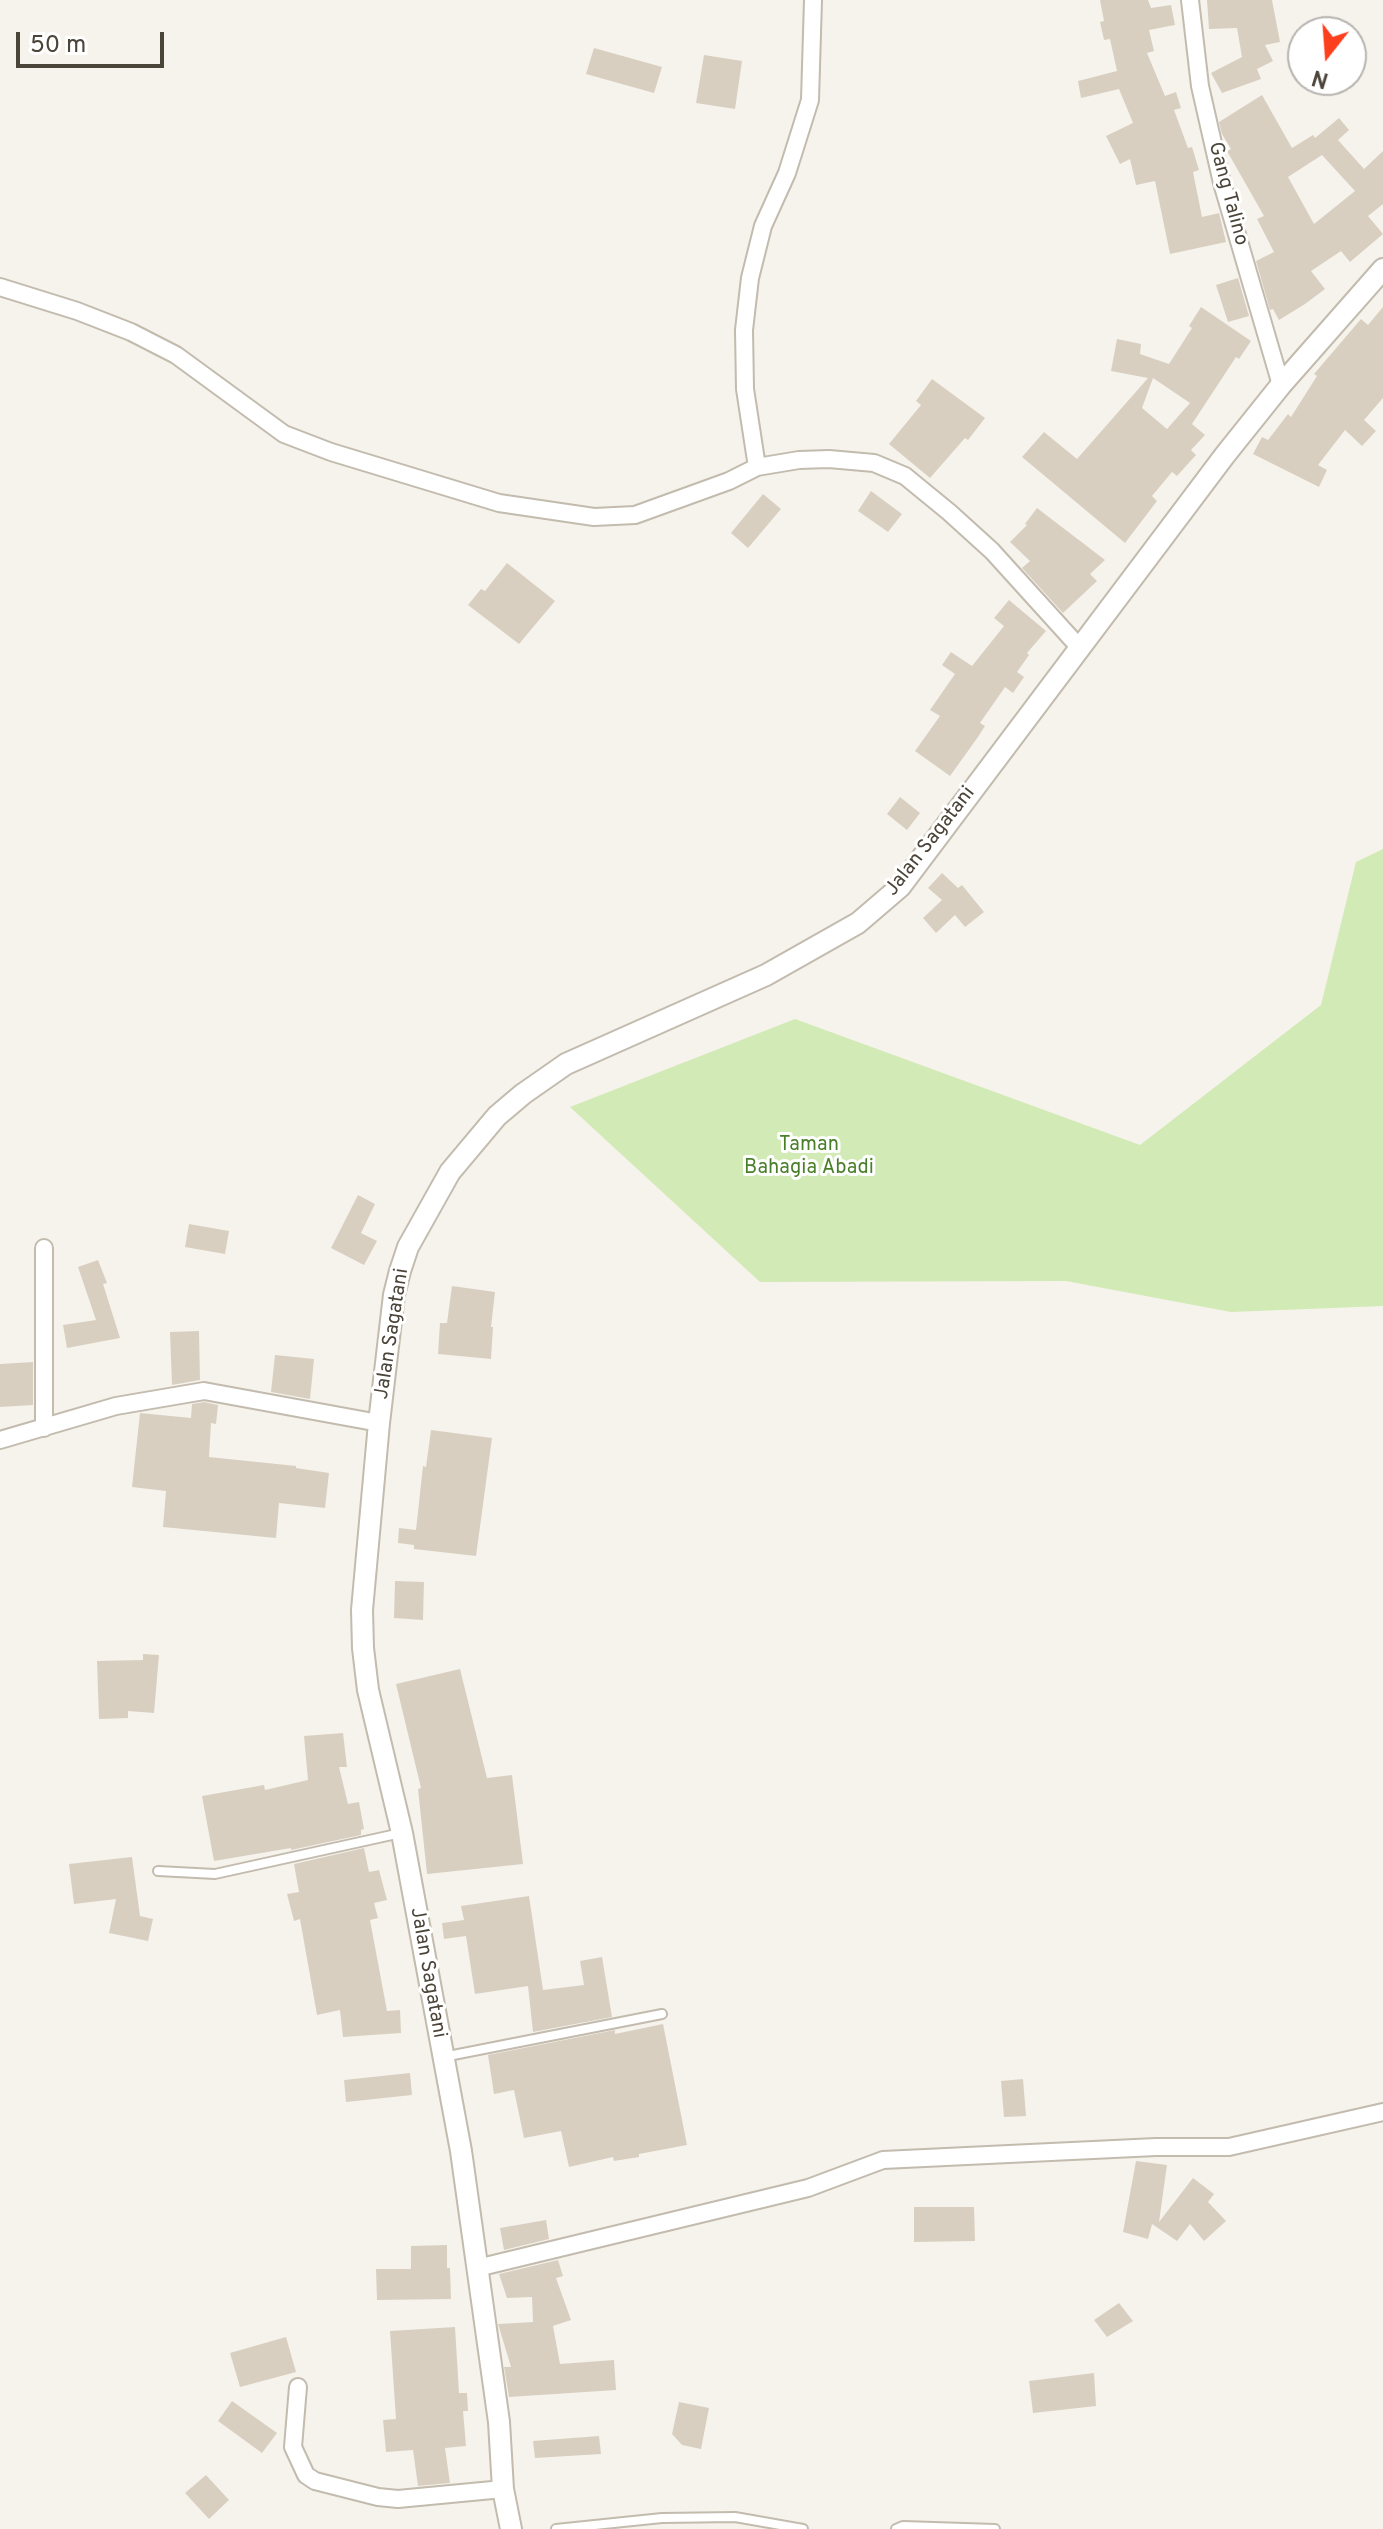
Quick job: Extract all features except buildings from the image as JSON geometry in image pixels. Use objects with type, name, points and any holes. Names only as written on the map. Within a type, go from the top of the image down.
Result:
[{"type":"street","points":[[757,467],[745,389],[744,330],[750,278],[763,226],[787,173],[810,100],[813,0]]},
{"type":"street","name":"Gang Talino","points":[[1190,0],[1200,86],[1222,183],[1281,385]]},
{"type":"street","name":"Jalan Sagatani","points":[[511,2529],[503,2489],[499,2422],[461,2151],[402,1833],[368,1690],[363,1648],[362,1610],[379,1423],[394,1295],[408,1247],[450,1172],[473,1142],[515,1101],[566,1064],[766,975],[858,923],[900,887],[1079,647],[1281,385],[1383,269]]},
{"type":"street","points":[[0,287],[77,311],[131,332],[176,355],[284,434],[331,452],[499,503],[594,517],[635,515],[729,481],[757,467],[799,460],[874,463],[905,476],[992,551],[1079,647]]},
{"type":"street","points":[[44,1248],[44,1428]]},
{"type":"street","points":[[0,1440],[116,1406],[204,1391],[379,1423]]},
{"type":"street","points":[[477,2268],[808,2188],[883,2160],[1229,2147],[1383,2112]]},
{"type":"street","points":[[298,2387],[293,2447],[306,2475],[315,2481],[398,2499],[503,2489]]},
{"type":"lane","points":[[158,1871],[215,1874],[402,1833]]},
{"type":"lane","points":[[443,2057],[662,2014]]},
{"type":"lane","points":[[556,2529],[662,2518],[735,2517],[803,2529]]},
{"type":"lane","points":[[896,2529],[903,2526],[995,2529]]},
{"type":"green space","name":"Taman Bahagia Abadi","points":[[1383,849],[1383,1306],[1231,1312],[1066,1281],[760,1282],[570,1107],[795,1019],[1140,1145],[1321,1005],[1356,862]]}]
